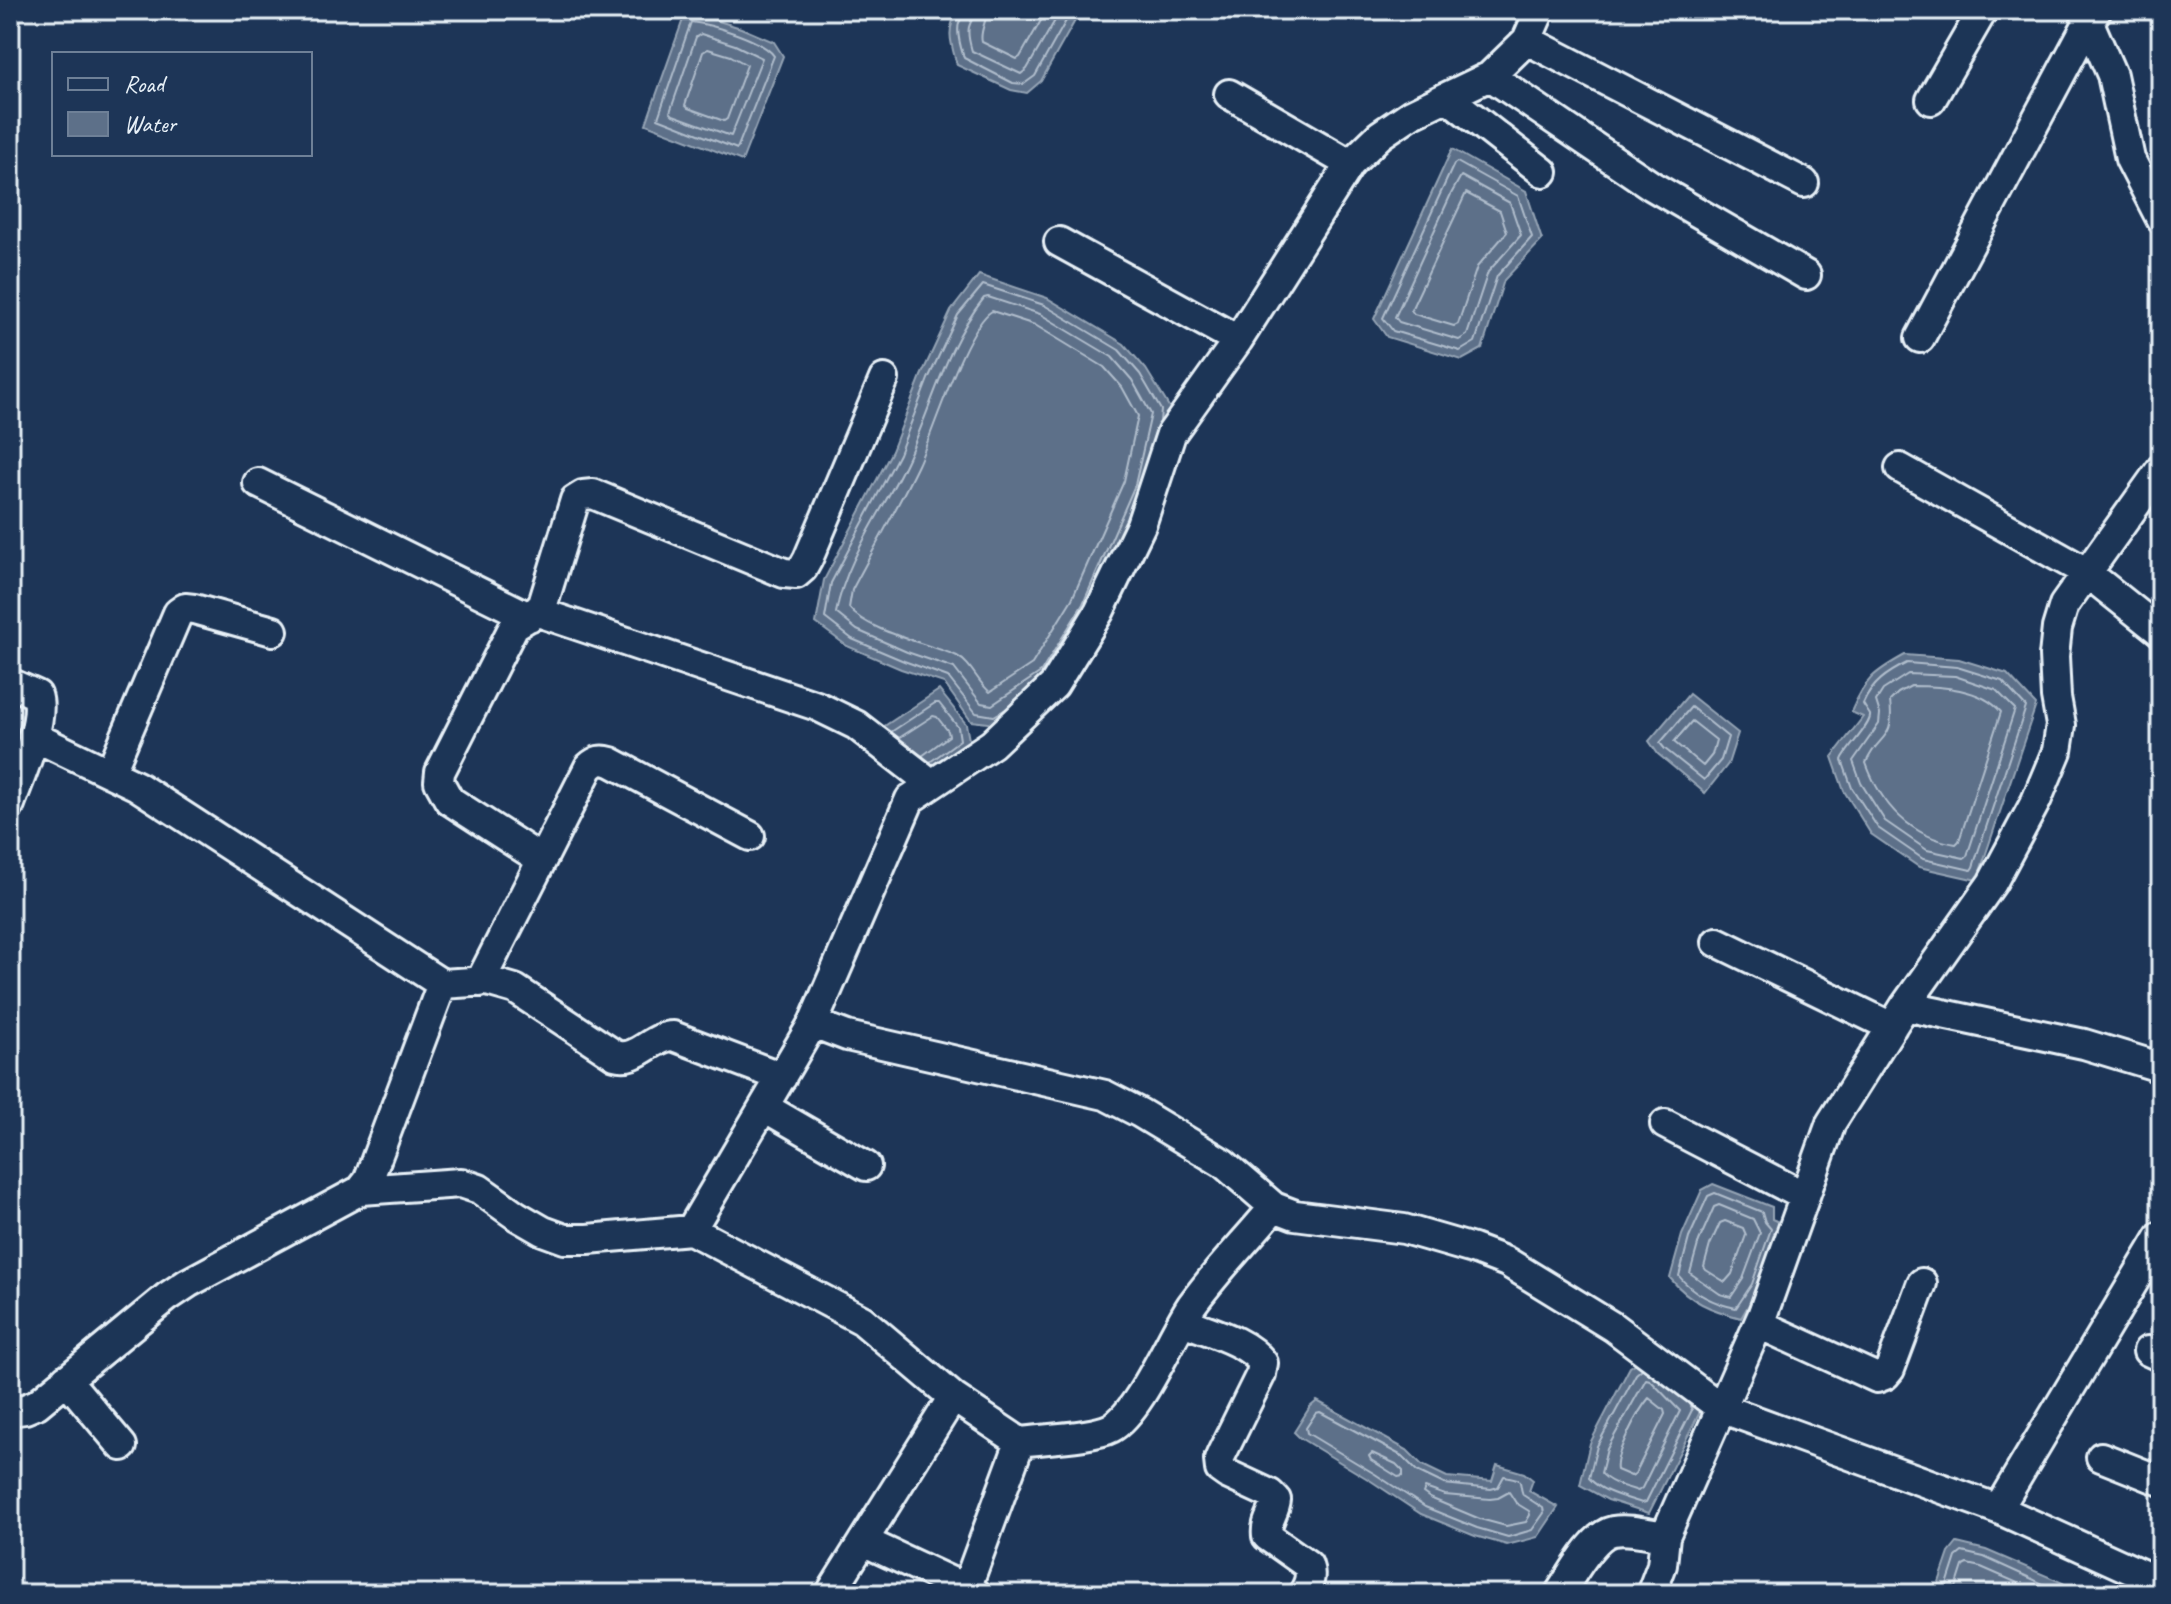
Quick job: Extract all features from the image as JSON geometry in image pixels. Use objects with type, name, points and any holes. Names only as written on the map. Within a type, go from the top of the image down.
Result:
[{"type":"street","points":[[691,1230],[813,1023],[910,799],[992,744],[1054,685],[1099,612],[1141,525],[1171,434],[1238,340],[1350,164],[1380,135],[1411,114],[1490,76],[1527,40],[1540,10]]},
{"type":"street","points":[[1931,100],[1983,10]]},
{"type":"street","points":[[2089,14],[2112,75],[2130,159],[2161,219]]},
{"type":"street","points":[[1920,338],[2089,14]]},
{"type":"street","points":[[1527,40],[1804,183]]},
{"type":"street","points":[[1490,76],[1652,186],[1806,275]]},
{"type":"street","points":[[1229,94],[1350,164]]},
{"type":"street","points":[[1447,97],[1543,172]]},
{"type":"street","points":[[1059,242],[1238,340]]},
{"type":"street","points":[[542,860],[449,800],[439,782],[440,772],[514,626],[533,615],[543,604],[575,500],[593,494],[784,573],[796,574],[808,559],[884,379]]},
{"type":"street","points":[[1900,468],[2086,572],[2161,632]]},
{"type":"street","points":[[1651,1594],[1662,1565],[1665,1536],[1759,1324],[1831,1123],[1898,1016],[1992,883],[2057,751],[2061,725],[2054,656],[2057,628],[2064,605],[2161,469]]},
{"type":"street","points":[[258,483],[533,615],[817,706],[856,725],[932,784]]},
{"type":"street","points":[[110,773],[178,613],[185,608],[194,609],[273,631]]},
{"type":"street","points":[[10,683],[37,695],[40,704],[33,736],[16,764],[10,804]]},
{"type":"street","points":[[33,736],[149,793],[442,984],[480,982],[515,989],[624,1058],[664,1036],[673,1036],[782,1077]]},
{"type":"street","points":[[480,982],[589,767],[596,761],[611,762],[750,836]]},
{"type":"street","points":[[1717,942],[1898,1016],[2084,1044],[2158,1061]]},
{"type":"street","points":[[10,1411],[37,1404],[188,1283],[361,1190],[368,1181],[442,984]]},
{"type":"street","points":[[813,1023],[847,1036],[1105,1095],[1223,1163],[1274,1207],[1295,1215],[1404,1229],[1507,1262],[1613,1327],[1721,1408],[1998,1509],[2161,1585],[2157,1594]]},
{"type":"street","points":[[764,1107],[866,1166]]},
{"type":"street","points":[[1665,1124],[1804,1196]]},
{"type":"street","points":[[361,1190],[461,1183],[479,1189],[543,1231],[565,1239],[691,1230],[862,1320],[953,1397],[1020,1442],[1095,1433],[1111,1428],[1123,1419],[1136,1403],[1198,1297],[1274,1207]]},
{"type":"street","points":[[1998,1509],[2161,1236]]},
{"type":"street","points":[[1759,1324],[1877,1378],[1890,1369],[1922,1283]]},
{"type":"street","points":[[1183,1321],[1247,1347],[1263,1363],[1261,1374],[1219,1460],[1220,1469],[1276,1500],[1266,1527],[1267,1536],[1308,1565],[1310,1582],[1303,1594]]},
{"type":"street","points":[[66,1379],[122,1446]]},
{"type":"street","points":[[830,1594],[953,1397]]},
{"type":"street","points":[[863,1541],[969,1592],[1020,1442]]},
{"type":"street","points":[[2101,1457],[2161,1481]]},
{"type":"street","points":[[1559,1594],[1592,1546],[1609,1531],[1665,1536]]},
{"type":"water","points":[[959,10],[1081,10],[1041,81],[1027,93],[1011,90],[957,65],[951,30]]},
{"type":"water","points":[[686,11],[774,42],[783,56],[742,161],[646,124]]},
{"type":"water","points":[[1452,149],[1526,191],[1542,240],[1504,280],[1482,349],[1462,360],[1387,337],[1374,319]]},
{"type":"water","points":[[979,275],[1047,298],[1124,344],[1146,369],[1171,410],[1153,491],[1054,685],[992,728],[988,723],[971,721],[944,683],[847,646],[816,623],[824,580],[892,451],[921,376],[951,311]]},
{"type":"water","points":[[1905,655],[1959,659],[2007,674],[2036,705],[1977,880],[1919,867],[1871,834],[1844,791],[1832,757],[1863,717],[1851,712],[1866,684],[1885,666]]},
{"type":"water","points":[[939,690],[966,724],[970,745],[910,786],[879,756],[874,733]]},
{"type":"water","points":[[1689,694],[1738,733],[1728,764],[1705,793],[1658,754],[1649,741]]},
{"type":"water","points":[[1713,1184],[1772,1207],[1772,1219],[1783,1224],[1759,1287],[1741,1318],[1702,1304],[1670,1278],[1682,1235],[1702,1190]]},
{"type":"water","points":[[1650,1355],[1703,1406],[1649,1513],[1608,1500],[1580,1485],[1590,1443],[1630,1367]]},
{"type":"water","points":[[1317,1401],[1407,1450],[1422,1465],[1447,1477],[1492,1481],[1497,1465],[1524,1473],[1533,1480],[1529,1491],[1558,1507],[1538,1537],[1507,1545],[1421,1514],[1294,1432]]},
{"type":"water","points":[[1957,1543],[1986,1550],[2063,1583],[2078,1594],[1935,1594],[1949,1553]]}]
